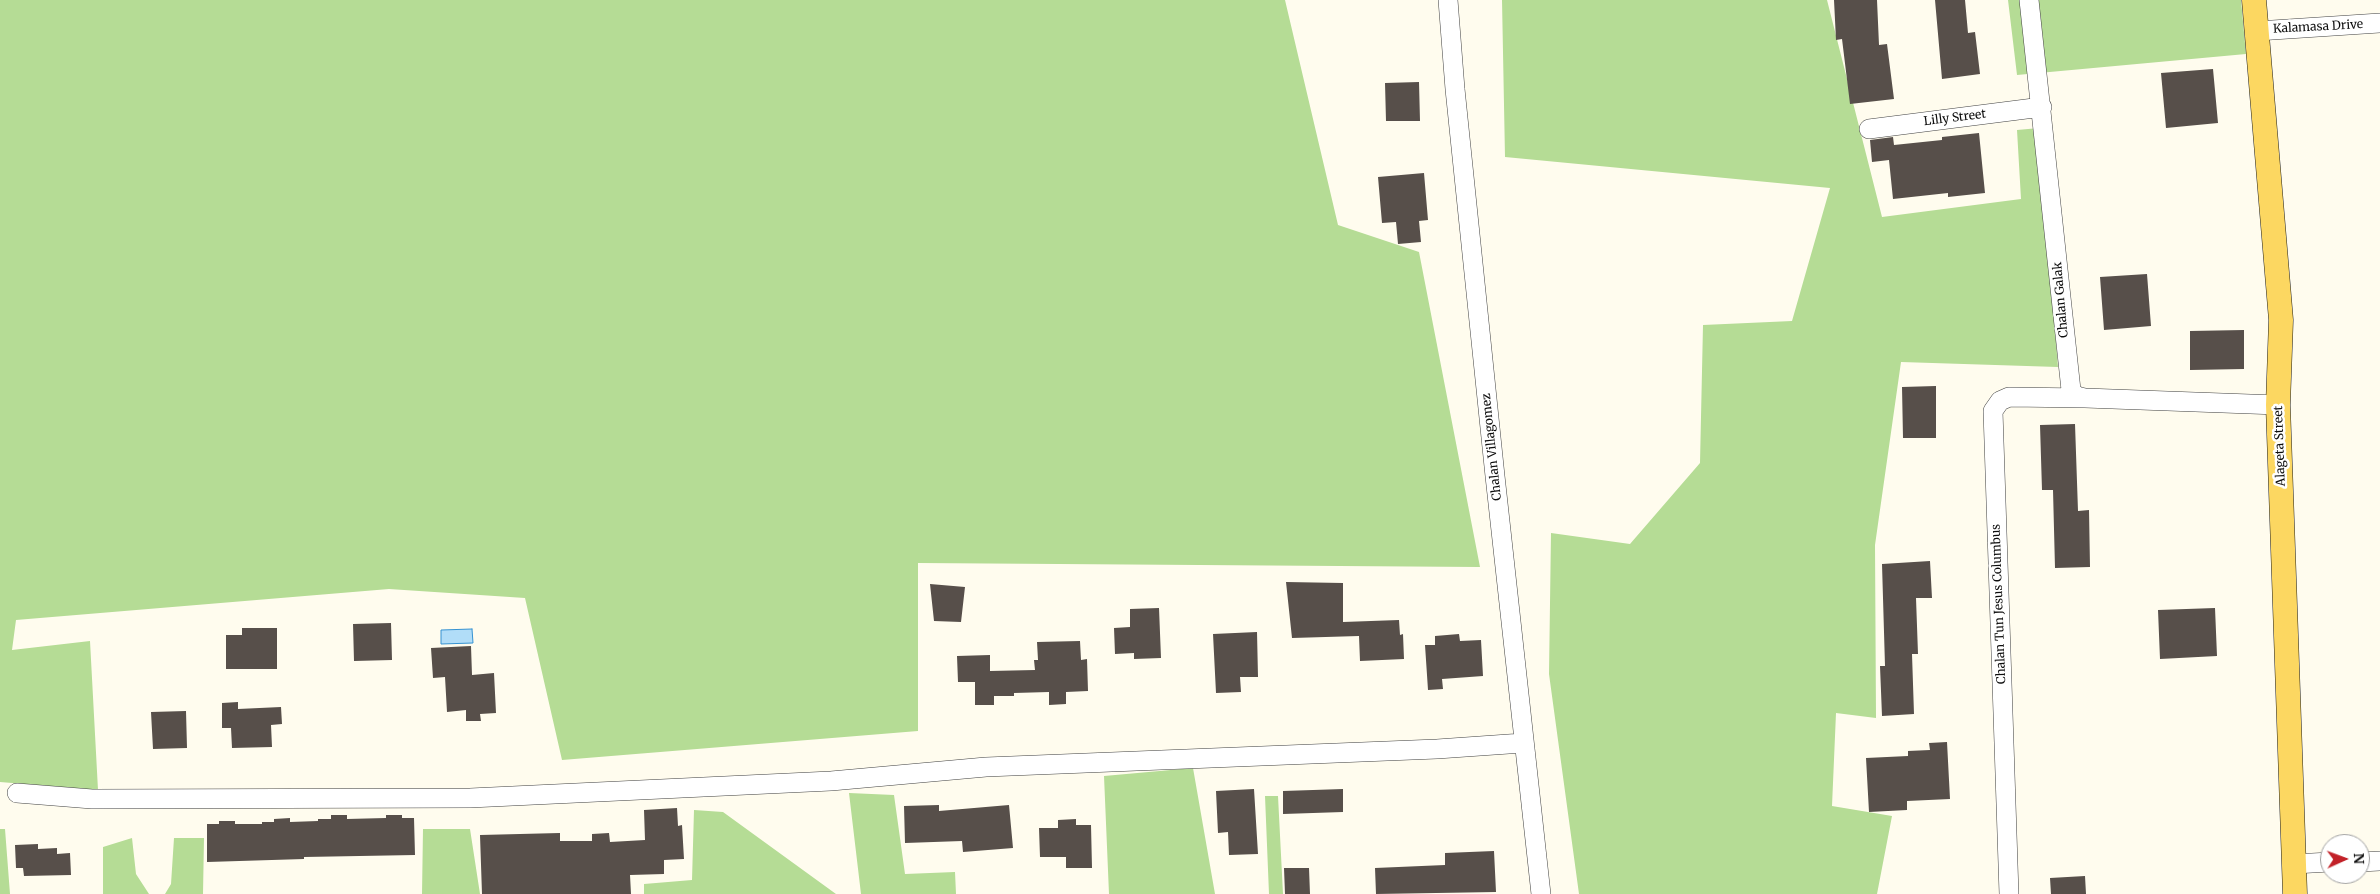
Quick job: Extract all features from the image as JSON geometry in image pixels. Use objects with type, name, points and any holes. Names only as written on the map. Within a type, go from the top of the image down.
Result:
[{"type":"main road","name":"Alageta Street","points":[[2254,0],[2281,320],[2278,405],[2295,894]]},
{"type":"street","name":"Chalan Villagomez","points":[[1448,0],[1455,89],[1523,744],[1541,894]]},
{"type":"street","name":"Chalan Galak","points":[[2029,0],[2063,308],[2068,383],[2073,393],[2084,398]]},
{"type":"street","name":"Kalamasa Drive","points":[[2257,31],[2380,23]]},
{"type":"street","name":"Lilly Street","points":[[1869,129],[2042,107]]},
{"type":"street","name":"Chalan Tun Jesus Columbus","points":[[2009,894],[1993,412],[2000,401],[2009,397],[2084,398]]},
{"type":"street","points":[[2084,398],[2278,405]]},
{"type":"street","points":[[17,793],[92,799],[470,798],[831,781],[986,767],[1523,744]]},
{"type":"street","points":[[2294,864],[2320,863]]},
{"type":"green space","points":[[0,0],[1285,0],[1338,225],[1419,252],[1480,567],[918,563],[918,731],[562,760],[525,598],[389,589],[16,620],[12,650],[90,641],[98,790],[0,782]]},
{"type":"green space","points":[[1502,0],[1827,0],[1882,217],[2021,199],[2017,130],[2039,128],[2058,367],[1901,362],[1875,545],[1876,718],[1836,713],[1832,806],[1892,816],[1877,894],[1579,894],[1549,674],[1551,533],[1630,544],[1700,463],[1703,325],[1792,321],[1830,188],[1505,157]]},
{"type":"green space","points":[[2008,0],[2241,0],[2246,54],[2017,75]]},
{"type":"green space","points":[[1193,768],[1215,894],[1109,894],[1104,776]]},
{"type":"green space","points":[[849,793],[894,795],[905,874],[955,872],[956,894],[861,894]]},
{"type":"green space","points":[[1265,796],[1278,796],[1283,894],[1269,894]]},
{"type":"green space","points":[[694,810],[723,812],[836,894],[644,894],[644,884],[692,880]]},
{"type":"green space","points":[[0,829],[5,829],[10,894],[0,894]]},
{"type":"green space","points":[[423,829],[470,829],[480,894],[422,894]]},
{"type":"green space","points":[[132,838],[136,874],[149,894],[103,894],[103,847]]},
{"type":"green space","points":[[174,838],[204,838],[203,894],[165,894],[171,884]]},
{"type":"water","points":[[472,629],[473,643],[441,644],[441,630]]},
{"type":"building","points":[[1834,0],[1877,0],[1879,45],[1887,44],[1894,99],[1850,104],[1842,39],[1836,40]]},
{"type":"building","points":[[1935,0],[1965,0],[1968,33],[1975,32],[1980,74],[1942,79]]},
{"type":"building","points":[[2213,69],[2218,123],[2166,128],[2161,73]]},
{"type":"building","points":[[1419,82],[1420,121],[1386,121],[1385,83]]},
{"type":"building","points":[[1979,133],[1985,193],[1948,197],[1948,193],[1893,199],[1889,160],[1872,162],[1870,140],[1893,137],[1894,145],[1942,140],[1942,137]]},
{"type":"building","points":[[1424,173],[1428,220],[1419,221],[1421,242],[1398,244],[1396,222],[1382,223],[1378,177]]},
{"type":"building","points":[[2147,274],[2151,326],[2104,330],[2100,277]]},
{"type":"building","points":[[2244,330],[2244,369],[2190,370],[2190,331]]},
{"type":"building","points":[[1936,386],[1936,438],[1903,438],[1902,387]]},
{"type":"building","points":[[2075,424],[2078,511],[2089,510],[2090,567],[2055,568],[2053,490],[2042,490],[2040,425]]},
{"type":"building","points":[[1930,561],[1932,598],[1916,598],[1918,654],[1912,654],[1914,714],[1882,716],[1880,666],[1885,666],[1882,564]]},
{"type":"building","points":[[1286,582],[1343,583],[1343,622],[1399,620],[1400,635],[1403,634],[1404,659],[1360,661],[1359,636],[1292,638]]},
{"type":"building","points":[[930,584],[965,587],[961,622],[934,621]]},
{"type":"building","points":[[1159,608],[1161,658],[1134,659],[1134,653],[1115,654],[1114,628],[1130,627],[1130,609]]},
{"type":"building","points":[[2215,608],[2217,656],[2160,659],[2158,610]]},
{"type":"building","points":[[391,623],[392,660],[354,661],[353,624]]},
{"type":"building","points":[[242,628],[277,628],[277,669],[226,669],[226,635],[242,635]]},
{"type":"building","points":[[1257,632],[1258,677],[1240,677],[1241,692],[1216,693],[1213,634]]},
{"type":"building","points":[[1459,634],[1460,641],[1481,640],[1483,676],[1442,679],[1443,689],[1428,690],[1425,645],[1435,645],[1435,636]]},
{"type":"building","points":[[1080,641],[1081,660],[1087,659],[1088,691],[1066,692],[1066,704],[1049,705],[1049,692],[1014,693],[1014,696],[994,696],[994,705],[975,705],[975,682],[958,682],[957,656],[990,655],[990,671],[1035,670],[1034,660],[1038,660],[1037,642]]},
{"type":"building","points":[[471,646],[472,675],[494,673],[496,713],[480,714],[481,721],[466,721],[466,710],[447,712],[445,677],[433,678],[431,648]]},
{"type":"building","points":[[238,702],[238,709],[281,707],[282,724],[271,725],[272,747],[232,748],[231,728],[222,728],[222,703]]},
{"type":"building","points":[[186,711],[187,748],[153,749],[151,712]]},
{"type":"building","points":[[1947,742],[1950,799],[1907,801],[1907,810],[1869,812],[1866,758],[1908,756],[1908,751],[1930,750],[1929,743]]},
{"type":"building","points":[[1254,789],[1258,854],[1229,855],[1228,832],[1218,833],[1216,791]]},
{"type":"building","points":[[1343,789],[1343,812],[1283,814],[1283,791]]},
{"type":"building","points":[[939,805],[939,811],[1009,805],[1013,848],[963,852],[962,841],[905,843],[904,806]]},
{"type":"building","points":[[677,808],[678,826],[682,825],[684,859],[664,860],[664,874],[630,875],[631,894],[482,894],[480,835],[560,833],[560,841],[592,841],[592,834],[609,833],[610,842],[645,840],[644,810]]},
{"type":"building","points":[[331,815],[347,815],[347,819],[386,818],[386,815],[402,815],[402,818],[414,818],[415,855],[304,857],[304,859],[207,862],[207,824],[219,824],[219,821],[235,821],[235,824],[262,824],[262,822],[274,822],[274,819],[290,818],[290,822],[318,821],[318,819],[331,819]]},
{"type":"building","points":[[1076,819],[1076,825],[1091,825],[1092,868],[1066,868],[1066,857],[1040,857],[1039,828],[1058,828],[1058,820]]},
{"type":"building","points":[[38,844],[38,849],[57,848],[57,854],[70,853],[71,875],[24,876],[23,868],[16,868],[15,845]]},
{"type":"building","points":[[1494,851],[1496,892],[1376,894],[1375,868],[1445,865],[1445,853]]},
{"type":"building","points":[[1284,868],[1309,868],[1310,894],[1285,894]]},
{"type":"building","points":[[2085,876],[2086,894],[2051,894],[2050,878]]}]
